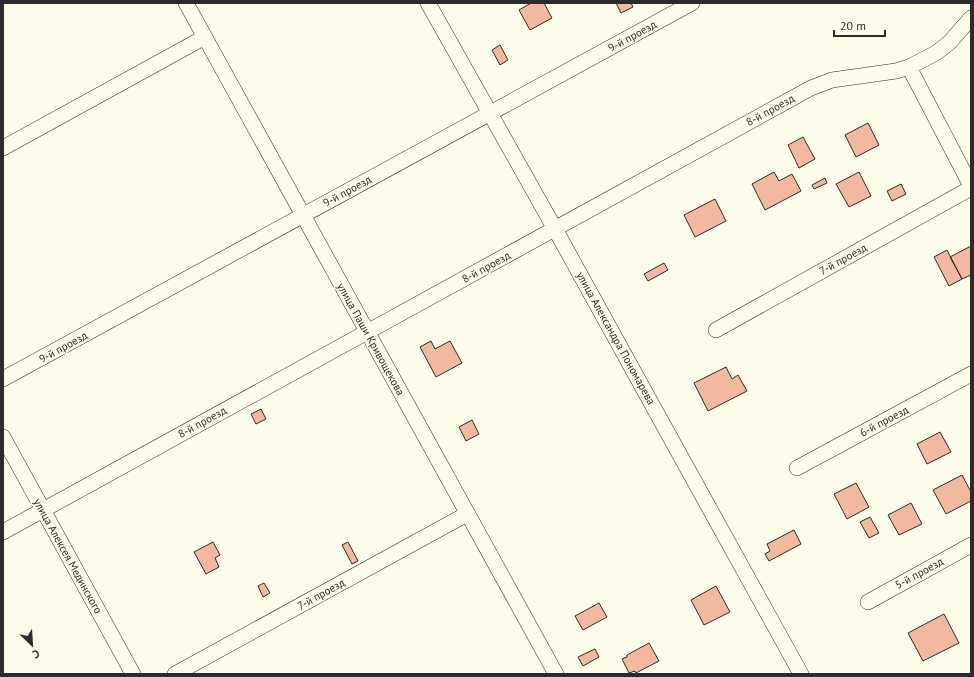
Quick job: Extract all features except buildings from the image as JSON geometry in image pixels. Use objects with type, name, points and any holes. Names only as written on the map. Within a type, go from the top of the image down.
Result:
[{"type":"street","name":"улица Паши Кривощекова","points":[[186,3],[556,674]]},
{"type":"street","name":"улица Александра Пономарева","points":[[428,3],[801,674]]},
{"type":"street","name":"9-й проезд","points":[[3,379],[692,3]]},
{"type":"street","name":"8-й проезд","points":[[3,532],[811,88],[832,80],[896,71],[909,67],[949,43],[971,18]]},
{"type":"street","points":[[3,148],[205,37]]},
{"type":"street","points":[[909,67],[971,187]]},
{"type":"street","name":"7-й проезд","points":[[716,330],[971,187]]},
{"type":"street","name":"6-й проезд","points":[[796,468],[971,374]]},
{"type":"street","name":"улица Алексея Мединского","points":[[3,437],[133,674]]},
{"type":"street","name":"7-й проезд","points":[[175,674],[467,514]]},
{"type":"street","name":"5-й проезд","points":[[868,602],[971,545]]}]
